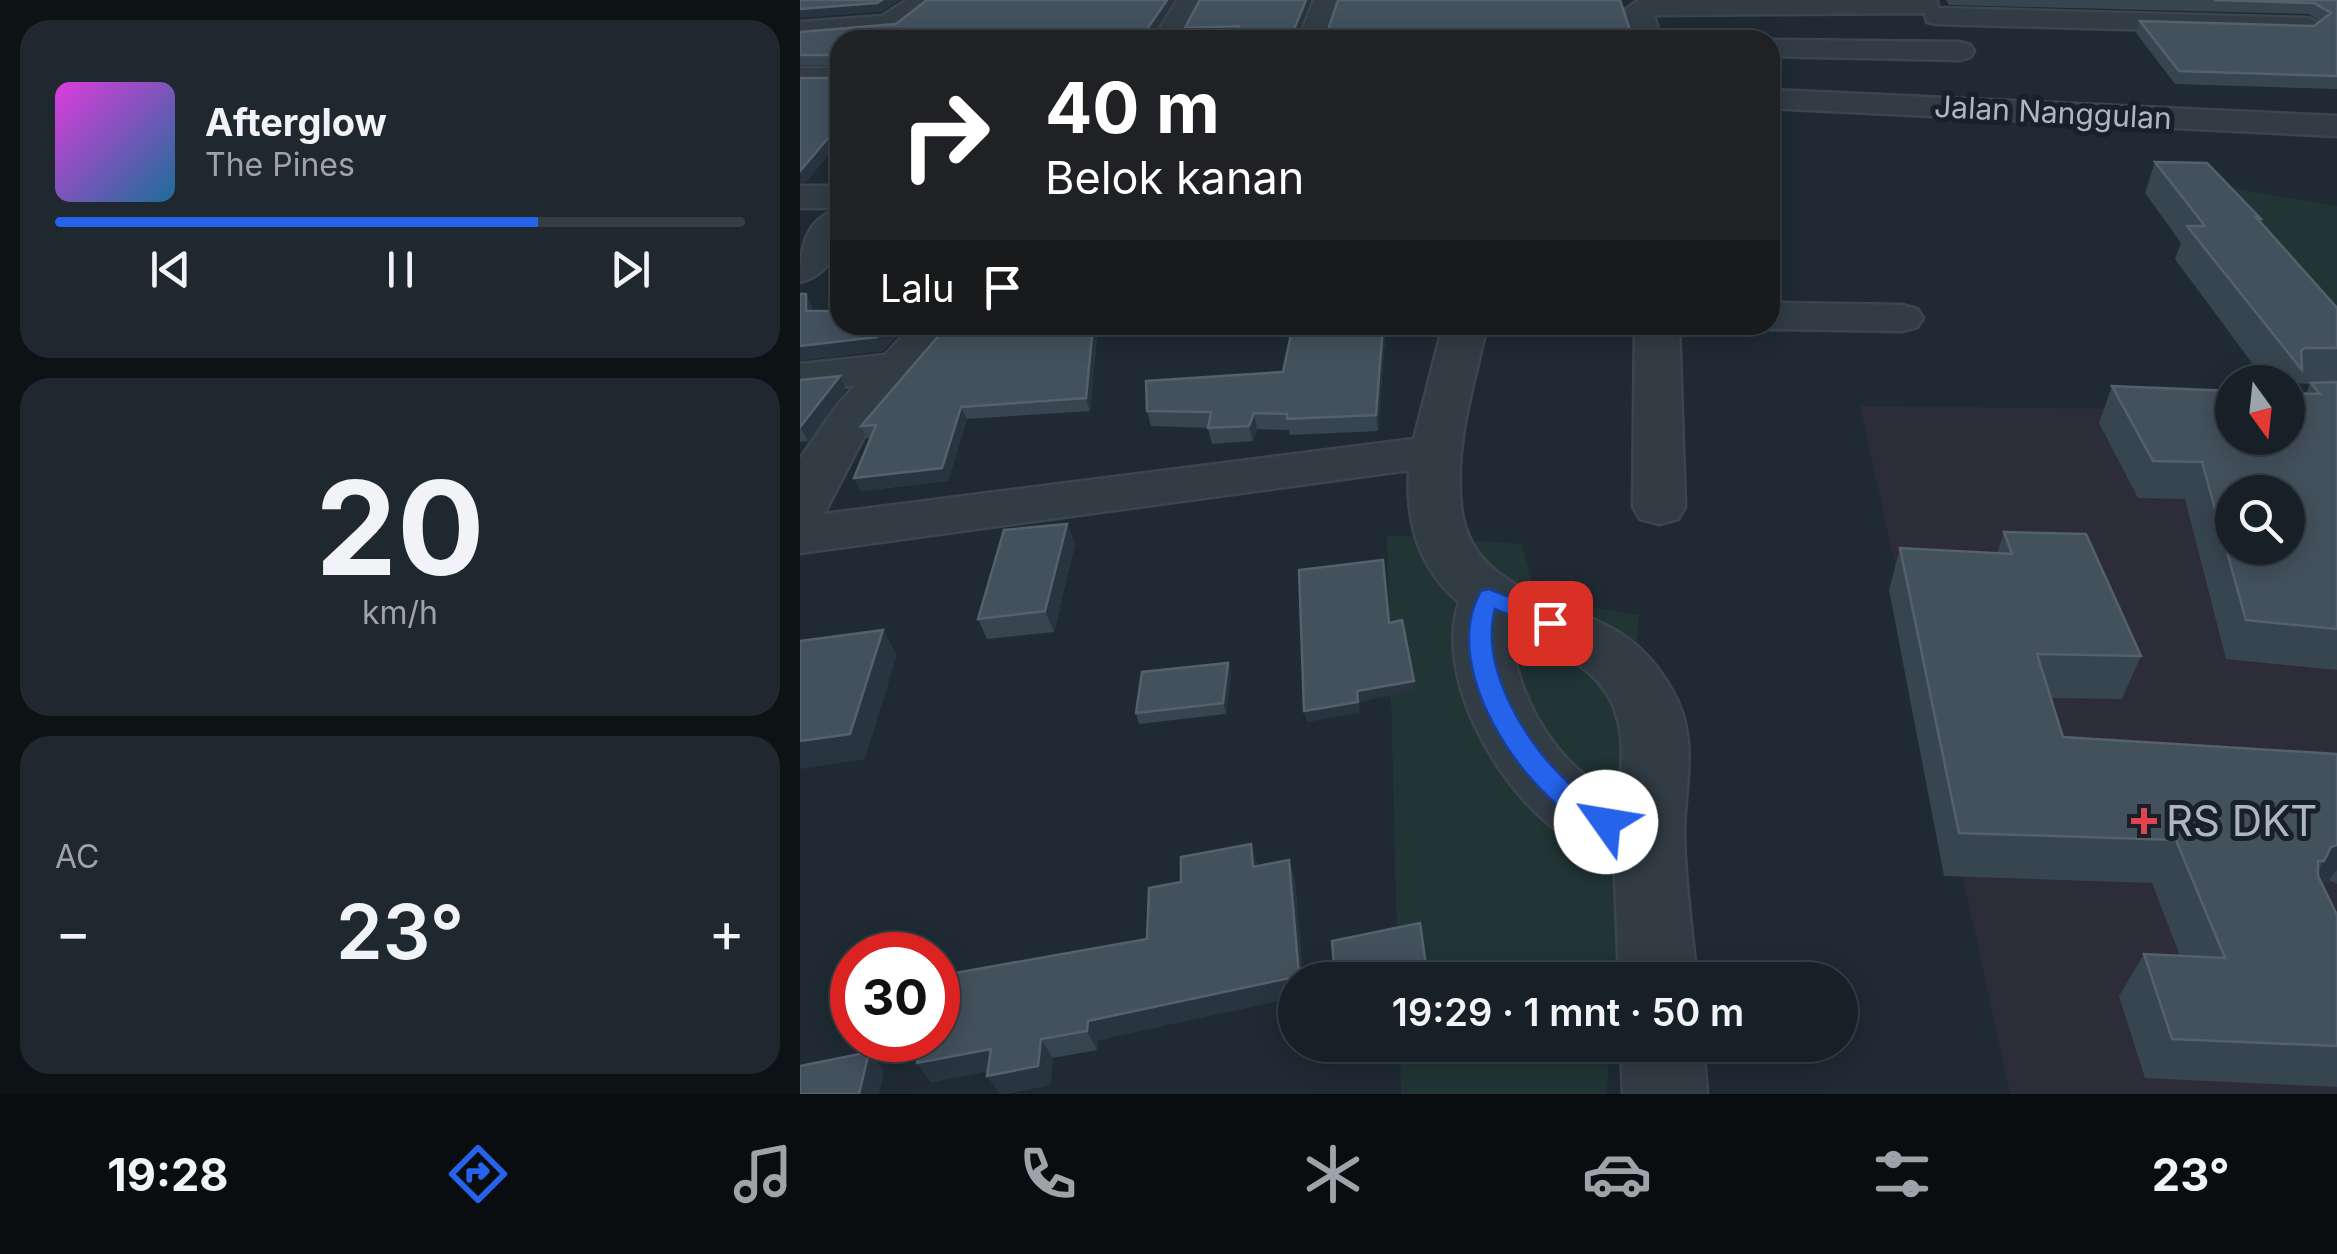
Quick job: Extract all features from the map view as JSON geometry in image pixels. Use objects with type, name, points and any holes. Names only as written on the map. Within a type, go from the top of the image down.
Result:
[{"type":"street","points":[[802,28],[842,0]]},
{"type":"street","points":[[802,28],[884,25],[924,0]]},
{"type":"street","points":[[1172,30],[1190,0]]},
{"type":"street","points":[[1316,30],[1328,0]]},
{"type":"street","points":[[2285,0],[2332,52]]},
{"type":"street","points":[[1644,30],[1639,9],[1642,6],[2109,10],[2309,26]]},
{"type":"street","points":[[1929,7],[2000,112]]},
{"type":"street","points":[[1780,49],[1971,67]]},
{"type":"street","points":[[800,77],[830,77]]},
{"type":"street","name":"Jalan Nanggulan","points":[[1780,100],[2337,126]]},
{"type":"street","points":[[2146,117],[2186,159]]},
{"type":"street","points":[[800,197],[830,197]]},
{"type":"street","points":[[800,270],[830,232]]},
{"type":"street","points":[[800,270],[830,268]]},
{"type":"street","points":[[1780,316],[1902,318]]},
{"type":"street","points":[[800,510],[831,447],[927,335]]},
{"type":"street","points":[[1463,335],[1435,451],[1433,509],[1439,540],[1459,571],[1489,597],[1604,650],[1630,674],[1646,702],[1656,735],[1658,772],[1649,831],[1657,962]]},
{"type":"street","points":[[1657,335],[1659,506]]},
{"type":"street","points":[[800,378],[897,367]]},
{"type":"street","points":[[800,536],[1435,451]]},
{"type":"street","points":[[1489,597],[1481,612],[1479,631],[1485,675],[1545,780],[1578,808],[1606,822],[1649,831]]},
{"type":"street","points":[[1663,1062],[1665,1094]]},
{"type":"shaded area","name":"RS DKT","points":[[1860,406],[2215,410],[2215,455],[2305,455],[2305,429],[2337,412],[2337,1094],[2010,1094]]},
{"type":"green space","points":[[2214,185],[2337,206],[2337,311]]},
{"type":"green space","points":[[1387,535],[1522,544],[1536,597],[1639,615],[1616,962],[1398,962]]},
{"type":"green space","points":[[1400,1062],[1609,1062],[1607,1094],[1401,1094]]},
{"type":"building","points":[[800,0],[882,0],[800,9]]},
{"type":"building","points":[[927,0],[1167,0],[1147,29],[830,30],[830,55],[800,55],[800,32],[896,24]]},
{"type":"building","points":[[1200,0],[1306,0],[1294,30],[1185,28]]},
{"type":"building","points":[[1338,0],[1620,0],[1630,30],[1328,30]]},
{"type":"building","points":[[2214,0],[2337,0],[2337,76],[2179,71],[2140,21],[2314,26],[2331,13],[2314,3]]},
{"type":"building","points":[[800,78],[830,78],[830,137],[800,171]]},
{"type":"building","points":[[2155,162],[2207,163],[2337,308],[2337,348],[2305,348],[2301,351],[2302,365],[2298,365],[2187,226],[2205,226]]},
{"type":"building","points":[[800,294],[806,294],[806,311],[830,311],[830,335],[879,335],[877,337],[800,346]]},
{"type":"building","points":[[939,335],[1092,335],[1086,398],[961,407],[942,468],[854,478],[876,425],[861,426]]},
{"type":"building","points":[[1291,335],[1382,335],[1376,415],[1287,419],[1287,414],[1254,413],[1249,426],[1208,428],[1211,412],[1147,411],[1146,381],[1283,372]]},
{"type":"building","points":[[840,376],[800,427],[800,380]]},
{"type":"building","points":[[2337,382],[2337,629],[2246,620],[2231,565],[2305,565],[2305,475],[2215,475],[2215,509],[2202,462],[2153,461],[2112,386],[2215,390],[2215,455],[2305,455],[2305,394],[2320,394],[2311,383]]},
{"type":"building","points":[[1067,524],[1045,611],[978,619],[1004,530]]},
{"type":"building","points":[[2004,532],[2086,534],[2141,656],[2037,654],[2063,737],[2337,754],[2337,845],[2331,847],[2324,861],[2318,861],[2318,876],[2337,915],[2337,1046],[2172,1039],[2144,954],[2225,958],[2176,840],[1959,833],[1900,548],[2012,554]]},
{"type":"building","points":[[1383,560],[1389,623],[1402,620],[1414,681],[1357,691],[1358,702],[1304,711],[1299,570]]},
{"type":"building","points":[[883,630],[850,734],[800,741],[800,641]]},
{"type":"building","points":[[1228,663],[1223,703],[1136,713],[1142,672]]},
{"type":"building","points":[[1251,844],[1253,867],[1289,860],[1298,962],[1278,962],[1278,980],[1088,1021],[1087,1031],[1041,1039],[1038,1066],[987,1076],[991,1049],[960,1055],[960,972],[1147,939],[1149,888],[1181,882],[1181,857]]},
{"type":"building","points":[[1420,923],[1425,962],[1334,962],[1332,941]]},
{"type":"building","points":[[830,1060],[867,1062],[859,1094],[800,1094],[800,1066]]},
{"type":"place","name":"RS DKT","points":[[2144,821]]},
{"type":"route","points":[[1550,623],[1489,597],[1481,612],[1479,631],[1485,675],[1514,734],[1545,780],[1578,808],[1606,822]]}]
